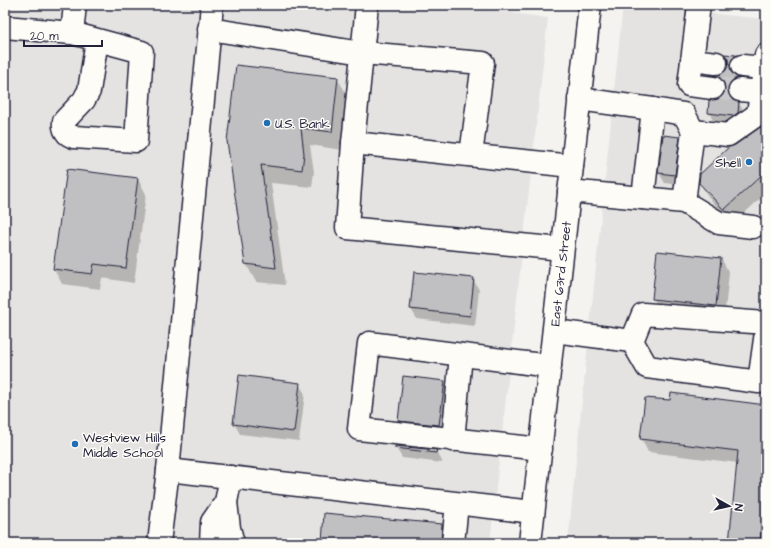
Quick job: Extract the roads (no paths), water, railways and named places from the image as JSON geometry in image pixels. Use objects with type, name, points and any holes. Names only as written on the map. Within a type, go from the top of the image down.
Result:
[{"type":"main road","points":[[72,33],[75,5]]},
{"type":"main road","points":[[158,543],[168,470],[212,5]]},
{"type":"main road","points":[[367,5],[347,228],[562,249]]},
{"type":"main road","name":"East 63rd Street","points":[[530,543],[590,5]]},
{"type":"main road","points":[[684,202],[689,123],[689,85],[699,5]]},
{"type":"main road","points":[[5,27],[72,33],[142,52],[136,141],[74,137],[68,135],[64,129],[64,121],[84,100],[89,90],[97,40]]},
{"type":"main road","points":[[209,29],[362,53],[483,63],[471,155]]},
{"type":"main road","points":[[692,60],[716,63]]},
{"type":"main road","points":[[579,99],[653,109],[689,123],[728,135],[758,114],[751,91],[765,61]]},
{"type":"main road","points":[[742,66],[765,61]]},
{"type":"main road","points":[[689,85],[713,88]]},
{"type":"main road","points":[[643,198],[653,109]]},
{"type":"main road","points":[[354,143],[572,166]]},
{"type":"main road","points":[[569,191],[684,202],[719,223],[753,227]]},
{"type":"main road","points":[[632,340],[643,314],[766,324]]},
{"type":"main road","points":[[554,331],[632,340]]},
{"type":"main road","points":[[632,340],[647,367],[759,382],[766,332]]},
{"type":"main road","points":[[541,449],[359,429],[368,343],[550,366]]},
{"type":"main road","points":[[453,440],[461,355]]},
{"type":"main road","points":[[168,470],[534,512]]},
{"type":"main road","points":[[231,477],[226,502],[229,528],[233,543]]},
{"type":"main road","points":[[211,543],[212,522],[226,502]]},
{"type":"main road","points":[[453,543],[457,504]]},
{"type":"tunnel","points":[[713,88],[740,90]]},
{"type":"place","name":"U.S. Bank","points":[[267,123]]},
{"type":"place","name":"Shell","points":[[749,162]]},
{"type":"place","name":"Westview Hills Middle School","points":[[75,444]]}]
